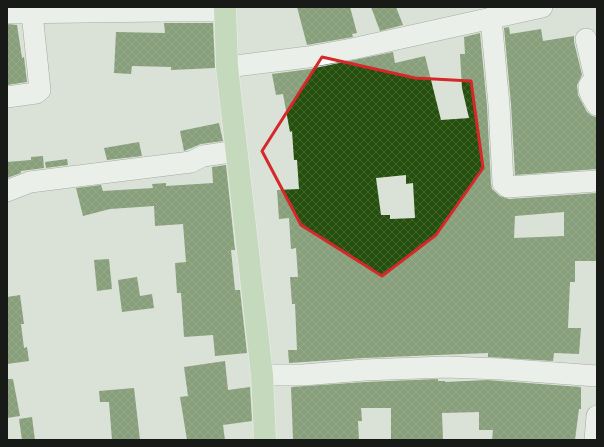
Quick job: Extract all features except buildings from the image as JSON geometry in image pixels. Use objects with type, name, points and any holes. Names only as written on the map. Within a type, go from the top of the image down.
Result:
[{"type":"main road","points":[[225,9],[227,67],[262,375],[265,440]]},
{"type":"street","points":[[227,67],[345,51],[542,7]]},
{"type":"street","points":[[9,11],[32,14],[162,9],[225,9]]},
{"type":"street","points":[[7,97],[36,93],[39,92],[40,89],[32,14]]},
{"type":"street","points":[[491,18],[499,105],[503,183],[508,187],[597,182]]},
{"type":"street","points":[[586,39],[595,78],[589,85],[589,89],[597,105]]},
{"type":"street","points":[[7,191],[30,182],[191,162],[203,156],[237,151]]},
{"type":"street","points":[[262,375],[303,375],[377,369],[446,367],[501,368],[597,376]]},
{"type":"street","points":[[595,440],[597,416]]},
{"type":"highlighted area","points":[[322,57],[415,78],[471,81],[483,168],[436,235],[382,276],[301,225],[262,151]]}]
